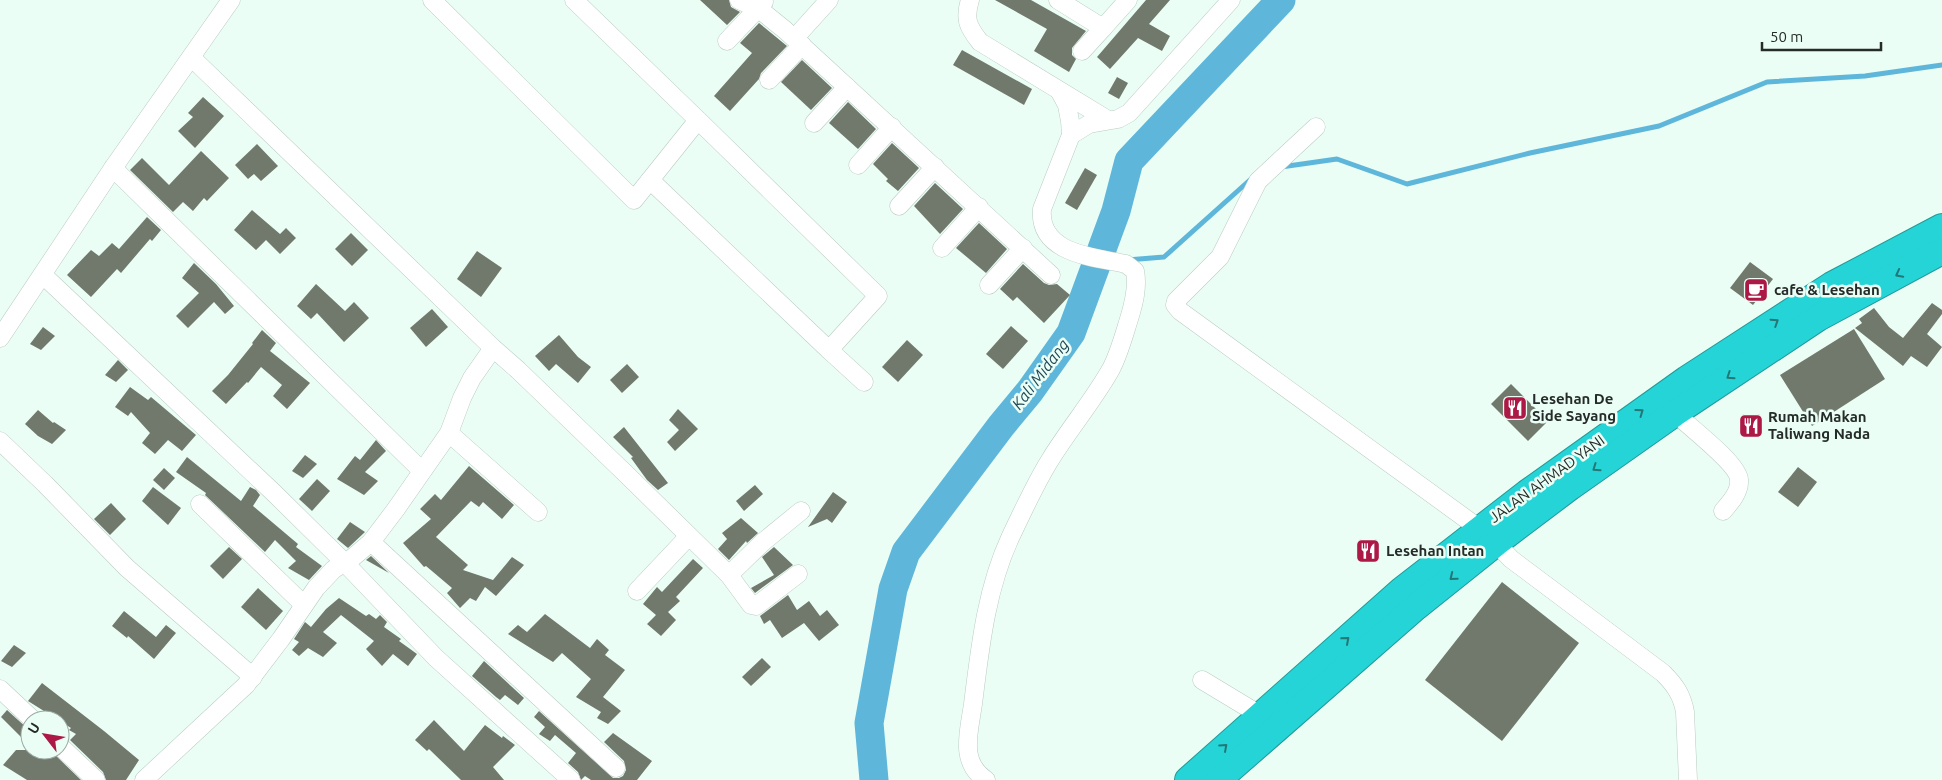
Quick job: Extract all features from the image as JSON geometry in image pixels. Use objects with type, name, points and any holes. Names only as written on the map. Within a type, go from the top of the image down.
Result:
[{"type":"highway","name":"JALAN AHMAD YANI","points":[[1188,780],[1260,715],[1488,536],[1527,493],[1686,379],[1837,294],[1942,227]]},
{"type":"highway","points":[[1488,536],[1570,487],[1768,350],[1837,294],[1942,251]]},
{"type":"highway","points":[[1218,780],[1409,599]]},
{"type":"street","points":[[1,334],[43,275],[113,168],[231,0]]},
{"type":"street","points":[[432,0],[634,200],[698,120]]},
{"type":"street","points":[[574,0],[878,296],[829,350]]},
{"type":"street","points":[[739,0],[762,4],[802,38],[848,87],[1051,274]]},
{"type":"street","points":[[769,80],[829,0]]},
{"type":"street","points":[[1058,0],[1103,28]]},
{"type":"street","points":[[1082,51],[1128,0]]},
{"type":"street","points":[[1071,135],[1088,124],[1118,119],[1129,113],[1231,0]]},
{"type":"street","points":[[966,3],[967,22],[980,42],[1108,120]]},
{"type":"street","points":[[727,41],[762,4]]},
{"type":"street","points":[[192,58],[493,348],[525,376],[729,575],[754,607],[798,574]]},
{"type":"street","points":[[814,123],[848,87]]},
{"type":"street","points":[[986,780],[973,769],[968,759],[968,738],[979,651],[990,596],[1009,539],[1049,461],[1084,412],[1112,367],[1128,323],[1137,282],[1135,271],[1126,264],[1064,249],[1044,229],[1041,219],[1042,210],[1071,135],[1067,105],[1060,92]]},
{"type":"street","points":[[858,165],[892,127]]},
{"type":"street","points":[[1316,127],[1258,181],[1220,257],[1176,301],[1175,306],[1488,536],[1511,559],[1663,673],[1676,687],[1684,702],[1688,780]]},
{"type":"street","points":[[899,206],[935,167]]},
{"type":"street","points":[[113,168],[421,470]]},
{"type":"street","points":[[650,180],[864,382]]},
{"type":"street","points":[[942,248],[979,207]]},
{"type":"street","points":[[989,285],[1023,248]]},
{"type":"street","points":[[43,275],[274,493],[344,562],[436,658],[571,780]]},
{"type":"street","points":[[144,780],[219,712],[253,677],[316,588],[334,568],[359,553],[370,542],[396,509],[448,433],[472,378],[493,348]]},
{"type":"street","points":[[1675,413],[1732,464],[1740,480],[1736,493],[1723,512]]},
{"type":"street","points":[[448,433],[538,512]]},
{"type":"street","points":[[0,441],[127,568],[253,677]]},
{"type":"street","points":[[200,504],[304,605]]},
{"type":"street","points":[[729,575],[763,542],[801,511]]},
{"type":"street","points":[[637,591],[689,536]]},
{"type":"street","points":[[370,542],[616,768]]},
{"type":"street","points":[[1202,680],[1260,715]]},
{"type":"street","points":[[0,689],[22,710]]},
{"type":"street","points":[[70,755],[96,780]]},
{"type":"building","points":[[700,0],[729,0],[731,7],[740,12],[727,25]]},
{"type":"building","points":[[995,0],[1031,0],[1086,31],[1072,48],[1072,55],[1076,59],[1069,72],[1034,51],[1047,29]]},
{"type":"building","points":[[1146,0],[1170,0],[1149,24],[1170,36],[1162,51],[1138,38],[1110,69],[1097,57]]},
{"type":"building","points":[[759,23],[787,46],[761,73],[759,79],[730,111],[714,96],[752,53],[740,43]]},
{"type":"building","points":[[962,50],[1032,89],[1024,105],[953,65]]},
{"type":"building","points":[[802,60],[832,88],[811,110],[781,82]]},
{"type":"building","points":[[1117,77],[1128,83],[1119,99],[1108,93]]},
{"type":"building","points":[[203,97],[224,116],[195,148],[178,131],[193,117],[188,113]]},
{"type":"building","points":[[848,102],[876,129],[858,149],[829,123]]},
{"type":"building","points":[[892,143],[919,168],[898,191],[886,181],[888,179],[873,164]]},
{"type":"building","points":[[257,144],[278,166],[261,181],[254,174],[248,179],[235,165]]},
{"type":"building","points":[[201,151],[229,178],[207,201],[204,198],[193,211],[183,202],[173,212],[130,170],[142,158],[169,185]]},
{"type":"building","points":[[1085,168],[1097,175],[1077,210],[1065,203]]},
{"type":"building","points":[[935,183],[963,209],[940,234],[914,206]]},
{"type":"building","points":[[252,210],[280,234],[286,228],[296,238],[280,254],[266,240],[256,250],[234,230]]},
{"type":"building","points":[[147,217],[161,230],[152,241],[150,239],[121,273],[117,269],[91,297],[67,275],[91,250],[99,256],[112,243],[119,249]]},
{"type":"building","points":[[979,223],[1007,249],[986,273],[956,248]]},
{"type":"building","points":[[351,233],[368,250],[352,266],[335,249]]},
{"type":"building","points":[[477,251],[502,268],[481,297],[457,279]]},
{"type":"building","points":[[1750,262],[1773,279],[1753,305],[1730,288]]},
{"type":"building","points":[[194,263],[216,284],[234,306],[225,314],[214,302],[188,328],[176,316],[199,293],[182,278]]},
{"type":"building","points":[[1023,264],[1044,283],[1049,285],[1057,284],[1070,295],[1044,323],[1017,297],[1013,301],[1000,289]]},
{"type":"building","points":[[316,284],[345,311],[354,302],[369,318],[344,342],[317,313],[311,319],[297,306]]},
{"type":"building","points":[[1932,303],[1942,310],[1942,314],[1927,334],[1942,347],[1927,367],[1911,356],[1903,366],[1855,328],[1862,323],[1859,319],[1874,308],[1889,327],[1903,338]]},
{"type":"building","points":[[432,309],[448,327],[426,347],[410,328]]},
{"type":"building","points":[[1011,326],[1028,341],[1003,369],[986,354]]},
{"type":"building","points":[[43,327],[55,336],[41,350],[30,344]]},
{"type":"building","points":[[1854,329],[1885,379],[1812,426],[1780,375]]},
{"type":"building","points":[[262,330],[276,343],[270,351],[310,383],[287,409],[273,396],[282,385],[261,367],[248,383],[226,404],[212,391],[228,375]]},
{"type":"building","points":[[559,335],[578,357],[591,367],[578,383],[556,364],[549,371],[535,356]]},
{"type":"building","points":[[907,340],[923,355],[898,382],[882,367]]},
{"type":"building","points":[[118,360],[128,370],[116,382],[105,375]]},
{"type":"building","points":[[627,364],[639,377],[622,393],[610,380]]},
{"type":"building","points":[[1511,384],[1548,421],[1528,441],[1491,404]]},
{"type":"building","points":[[130,387],[148,400],[151,397],[196,435],[182,451],[168,440],[155,454],[142,443],[150,433],[131,412],[128,416],[115,407]]},
{"type":"building","points":[[678,409],[698,429],[675,451],[667,442],[679,430],[669,420]]},
{"type":"building","points":[[38,410],[53,423],[66,430],[52,444],[38,436],[25,424]]},
{"type":"building","points":[[624,427],[668,483],[658,490],[647,480],[631,458],[633,457],[613,437]]},
{"type":"building","points":[[376,440],[386,451],[365,472],[378,481],[364,495],[337,479],[355,456],[360,460]]},
{"type":"building","points":[[305,455],[317,464],[303,478],[292,471]]},
{"type":"building","points":[[187,457],[241,501],[250,487],[256,490],[260,495],[253,506],[298,544],[296,547],[322,566],[309,580],[288,568],[296,561],[275,540],[265,552],[205,495],[206,493],[176,472]]},
{"type":"building","points":[[469,466],[514,505],[502,519],[483,502],[479,507],[471,501],[436,537],[468,565],[463,570],[493,580],[512,557],[524,565],[496,596],[485,587],[476,601],[470,598],[460,608],[447,593],[452,588],[426,566],[424,567],[403,543],[431,519],[420,509],[435,494],[441,500]]},
{"type":"building","points":[[1798,467],[1817,482],[1798,507],[1778,492]]},
{"type":"building","points":[[164,468],[175,478],[164,490],[153,480]]},
{"type":"building","points":[[317,479],[330,491],[312,511],[299,499]]},
{"type":"building","points":[[755,485],[763,494],[744,511],[736,501]]},
{"type":"building","points":[[153,487],[181,508],[168,525],[142,501]]},
{"type":"building","points":[[833,492],[847,502],[832,523],[827,519],[808,527]]},
{"type":"building","points":[[111,503],[126,519],[110,535],[94,519]]},
{"type":"building","points":[[741,518],[758,533],[747,543],[746,541],[729,560],[718,549],[727,539],[722,533]]},
{"type":"building","points":[[350,522],[365,532],[348,548],[337,539]]},
{"type":"building","points":[[229,547],[242,559],[223,579],[210,566]]},
{"type":"building","points":[[774,547],[793,565],[755,593],[751,588],[774,575],[762,557]]},
{"type":"building","points":[[371,556],[389,573],[366,560]]},
{"type":"building","points":[[693,559],[703,568],[676,597],[680,601],[668,612],[676,620],[661,636],[647,624],[656,615],[643,604],[657,587],[662,592]]},
{"type":"building","points":[[1502,582],[1579,643],[1502,741],[1425,680]]},
{"type":"building","points":[[258,588],[283,611],[266,630],[241,607]]},
{"type":"building","points":[[788,595],[797,610],[809,601],[820,616],[827,610],[839,625],[819,641],[804,623],[782,638],[770,620],[764,624],[760,616]]},
{"type":"building","points":[[339,598],[366,616],[369,614],[376,619],[380,615],[387,622],[384,627],[417,654],[408,666],[393,654],[382,666],[366,649],[374,641],[341,615],[323,632],[337,643],[323,657],[308,648],[299,656],[292,650],[299,642],[294,639],[305,622],[311,627],[326,609]]},
{"type":"building","points":[[124,611],[156,637],[166,625],[176,633],[154,659],[128,636],[127,638],[112,626]]},
{"type":"building","points":[[545,614],[590,648],[597,639],[609,650],[605,655],[625,670],[603,697],[621,711],[608,724],[597,718],[601,712],[576,697],[591,679],[562,653],[553,662],[508,634],[518,625],[527,632]]},
{"type":"building","points":[[14,645],[26,653],[12,667],[1,661]]},
{"type":"building","points":[[762,658],[771,667],[751,686],[742,677]]},
{"type":"building","points":[[484,661],[524,698],[518,705],[505,695],[500,700],[472,676]]},
{"type":"building","points":[[42,683],[104,731],[139,760],[126,780],[106,780],[103,772],[70,740],[76,734],[70,731],[70,710],[42,710],[28,701]]},
{"type":"building","points":[[7,710],[20,722],[20,736],[1,717]]},
{"type":"building","points":[[539,711],[613,778],[623,776],[626,770],[624,761],[604,742],[613,733],[652,761],[637,780],[591,780],[585,776],[581,780],[578,772],[568,763],[576,753],[555,735],[550,741],[539,734],[545,727],[534,717]]},
{"type":"building","points":[[434,720],[464,751],[485,725],[515,745],[493,767],[504,780],[461,780],[429,749],[427,751],[415,740]]},
{"type":"building","points":[[16,750],[20,750],[20,760],[60,760],[81,780],[27,780],[3,765]]},
{"type":"waterway","name":"Kali Midang","points":[[874,780],[869,723],[893,589],[906,552],[1001,426],[1030,391],[1071,333],[1116,211],[1129,161],[1281,0]]},
{"type":"waterway","points":[[1281,167],[1337,159],[1407,184],[1530,153],[1659,126],[1767,82],[1865,76],[1942,65]]},
{"type":"waterway","points":[[1127,260],[1164,257],[1251,179]]},
{"type":"place","name":"cafe & Lesehan","points":[[1756,290]]},
{"type":"place","name":"Lesehan De Side Sayang","points":[[1515,408]]},
{"type":"place","name":"Rumah Makan Taliwang Nada","points":[[1751,426]]},
{"type":"place","name":"Lesehan Intan","points":[[1368,551]]}]
